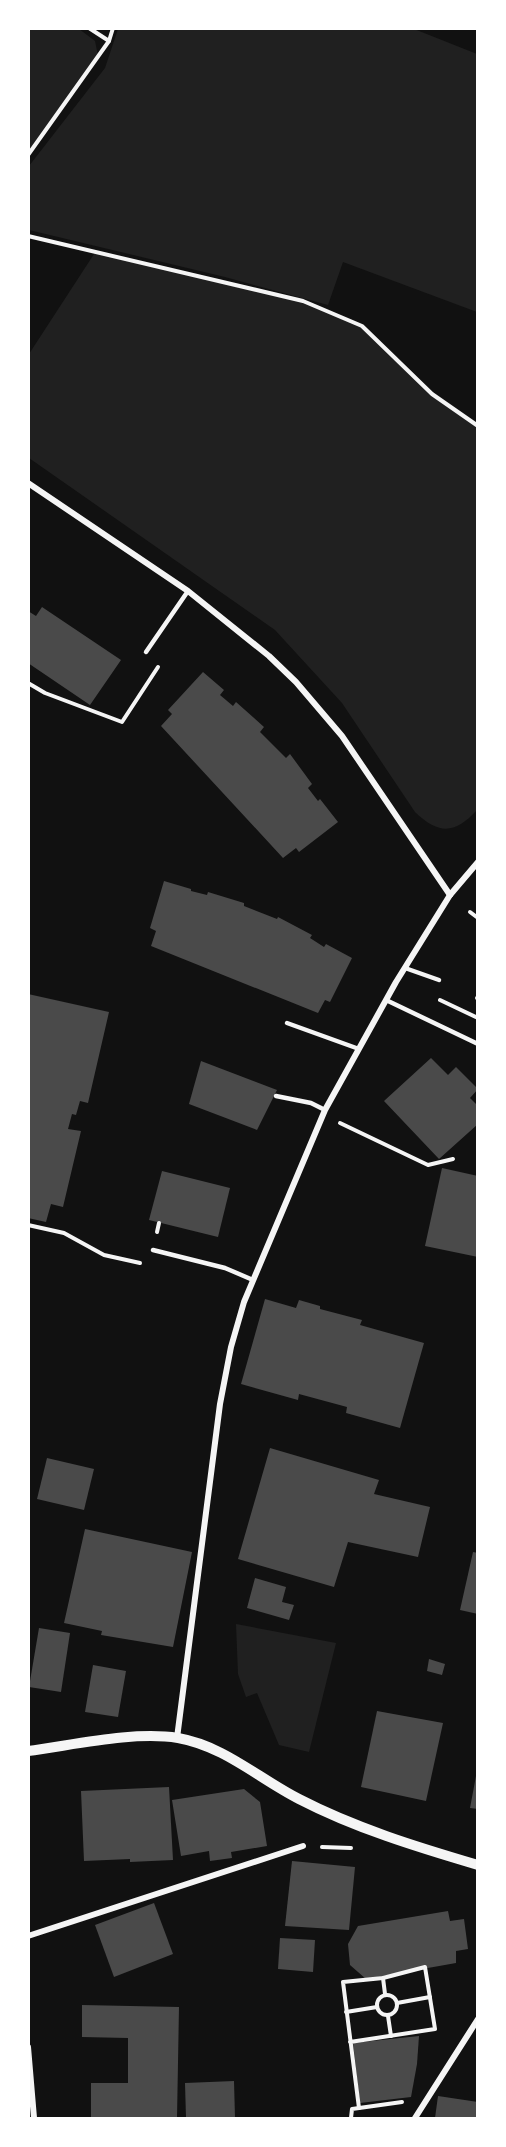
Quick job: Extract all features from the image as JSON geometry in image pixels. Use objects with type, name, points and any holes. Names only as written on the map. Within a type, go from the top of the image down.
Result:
[{"type":"street","points":[[28,483],[188,591],[269,656],[318,707],[342,736],[450,895]]},
{"type":"street","points":[[177,1738],[220,1404],[231,1347],[244,1302],[325,1110],[405,968],[450,895],[477,862]]},
{"type":"street","points":[[28,1751],[135,1737],[177,1738],[218,1750],[296,1798],[343,1819],[416,1846],[477,1865]]},
{"type":"street","points":[[28,1936],[303,1846]]},
{"type":"street","points":[[415,2118],[477,2019]]},
{"type":"street","points":[[28,2047],[34,2118]]},
{"type":"lane","points":[[146,652],[188,591]]},
{"type":"lane","points":[[405,968],[439,980]]},
{"type":"lane","points":[[386,1000],[477,1044]]},
{"type":"lane","points":[[288,1023],[359,1049]]},
{"type":"lane","points":[[276,1096],[311,1102],[325,1110]]},
{"type":"lane","points":[[153,1250],[225,1268],[253,1280]]},
{"type":"lane","points":[[469,2032],[477,2035]]},
{"type":"path","points":[[89,28],[109,41]]},
{"type":"path","points":[[28,155],[109,41],[113,28]]},
{"type":"path","points":[[28,236],[303,301],[362,326],[432,394],[477,426]]},
{"type":"path","points":[[28,682],[45,693],[122,722],[161,663]]},
{"type":"path","points":[[470,912],[477,918]]},
{"type":"path","points":[[340,1123],[428,1165],[453,1159]]},
{"type":"path","points":[[158,1230],[159,1224]]},
{"type":"path","points":[[303,1846],[354,1848]]},
{"type":"path","points":[[350,2042],[435,2029],[425,1967],[383,1978],[343,1982],[346,2012],[350,2042],[359,2108]]},
{"type":"path","points":[[383,1978],[385,1994]]},
{"type":"path","points":[[385,1994],[392,1996],[397,2003],[395,2012],[388,2016]]},
{"type":"path","points":[[385,1994],[379,1999],[377,2007],[380,2013],[388,2016]]},
{"type":"path","points":[[397,2003],[430,1997]]},
{"type":"path","points":[[346,2012],[377,2007]]},
{"type":"path","points":[[388,2016],[391,2036]]},
{"type":"path","points":[[351,2118],[352,2109],[426,2099]]},
{"type":"shaded area","points":[[29,29],[79,29],[95,41],[98,56],[29,150]]},
{"type":"shaded area","points":[[118,29],[414,29],[477,54],[477,312],[343,262],[328,305],[225,277],[29,230],[29,166],[105,68]]},
{"type":"shaded area","points":[[96,251],[303,301],[362,326],[432,394],[477,426],[477,810],[461,824],[447,829],[439,828],[415,812],[342,703],[275,630],[29,458],[29,354]]},
{"type":"shaded area","points":[[236,1624],[336,1643],[309,1752],[279,1745],[257,1693],[246,1697],[238,1674]]},
{"type":"building","points":[[42,607],[121,660],[90,705],[28,663],[28,611],[36,616]]},
{"type":"building","points":[[203,672],[224,690],[220,695],[233,706],[236,702],[264,727],[260,732],[286,758],[290,754],[312,784],[308,788],[338,822],[299,852],[296,848],[283,858],[161,726],[172,714],[168,710]]},
{"type":"building","points":[[164,881],[191,889],[191,891],[207,895],[208,892],[244,903],[244,906],[277,919],[278,917],[312,935],[310,938],[324,947],[326,944],[352,958],[330,1002],[325,1000],[318,1013],[151,946],[156,931],[150,928]]},
{"type":"building","points":[[28,994],[109,1012],[88,1103],[80,1101],[76,1115],[72,1114],[68,1129],[81,1131],[63,1207],[51,1204],[46,1222],[28,1218]]},
{"type":"building","points":[[431,1058],[448,1075],[456,1067],[478,1089],[470,1098],[478,1106],[478,1124],[439,1159],[384,1101]]},
{"type":"building","points":[[201,1061],[277,1090],[257,1130],[189,1104]]},
{"type":"building","points":[[442,1168],[478,1176],[478,1257],[425,1246]]},
{"type":"building","points":[[162,1171],[230,1188],[218,1237],[149,1220]]},
{"type":"building","points":[[265,1299],[296,1308],[299,1300],[320,1306],[320,1309],[362,1320],[360,1325],[424,1343],[400,1428],[346,1413],[347,1407],[299,1394],[298,1400],[241,1384]]},
{"type":"building","points":[[270,1448],[379,1480],[374,1494],[430,1507],[418,1557],[348,1542],[334,1587],[238,1559]]},
{"type":"building","points":[[47,1458],[94,1469],[84,1510],[37,1499]]},
{"type":"building","points":[[85,1529],[192,1552],[173,1647],[101,1635],[102,1631],[64,1623]]},
{"type":"building","points":[[473,1552],[478,1553],[478,1614],[460,1610]]},
{"type":"building","points":[[255,1578],[286,1587],[282,1602],[294,1605],[289,1620],[247,1608]]},
{"type":"building","points":[[39,1628],[70,1633],[61,1692],[29,1687]]},
{"type":"building","points":[[429,1659],[445,1664],[442,1675],[427,1671]]},
{"type":"building","points":[[93,1665],[126,1671],[118,1717],[85,1712]]},
{"type":"building","points":[[377,1711],[443,1723],[426,1801],[361,1787]]},
{"type":"building","points":[[476,1776],[478,1776],[478,1809],[470,1808]]},
{"type":"building","points":[[169,1787],[173,1860],[84,1861],[81,1791]]},
{"type":"building","points":[[244,1789],[260,1802],[267,1846],[231,1852],[232,1858],[210,1861],[209,1851],[181,1856],[172,1800]]},
{"type":"building","points":[[292,1861],[355,1867],[349,1930],[285,1926]]},
{"type":"building","points":[[154,1903],[173,1954],[114,1977],[95,1925]]},
{"type":"building","points":[[448,1911],[450,1921],[464,1919],[468,1949],[456,1951],[456,1963],[366,1979],[350,1965],[348,1944],[358,1926]]},
{"type":"building","points":[[280,1938],[315,1940],[313,1972],[278,1969]]},
{"type":"building","points":[[82,2005],[179,2007],[177,2118],[91,2118],[91,2083],[128,2083],[128,2038],[82,2037]]},
{"type":"building","points":[[419,2036],[411,2097],[360,2103],[353,2043]]},
{"type":"building","points":[[234,2081],[235,2118],[186,2118],[185,2083]]},
{"type":"building","points":[[438,2096],[478,2102],[478,2118],[435,2118]]}]
